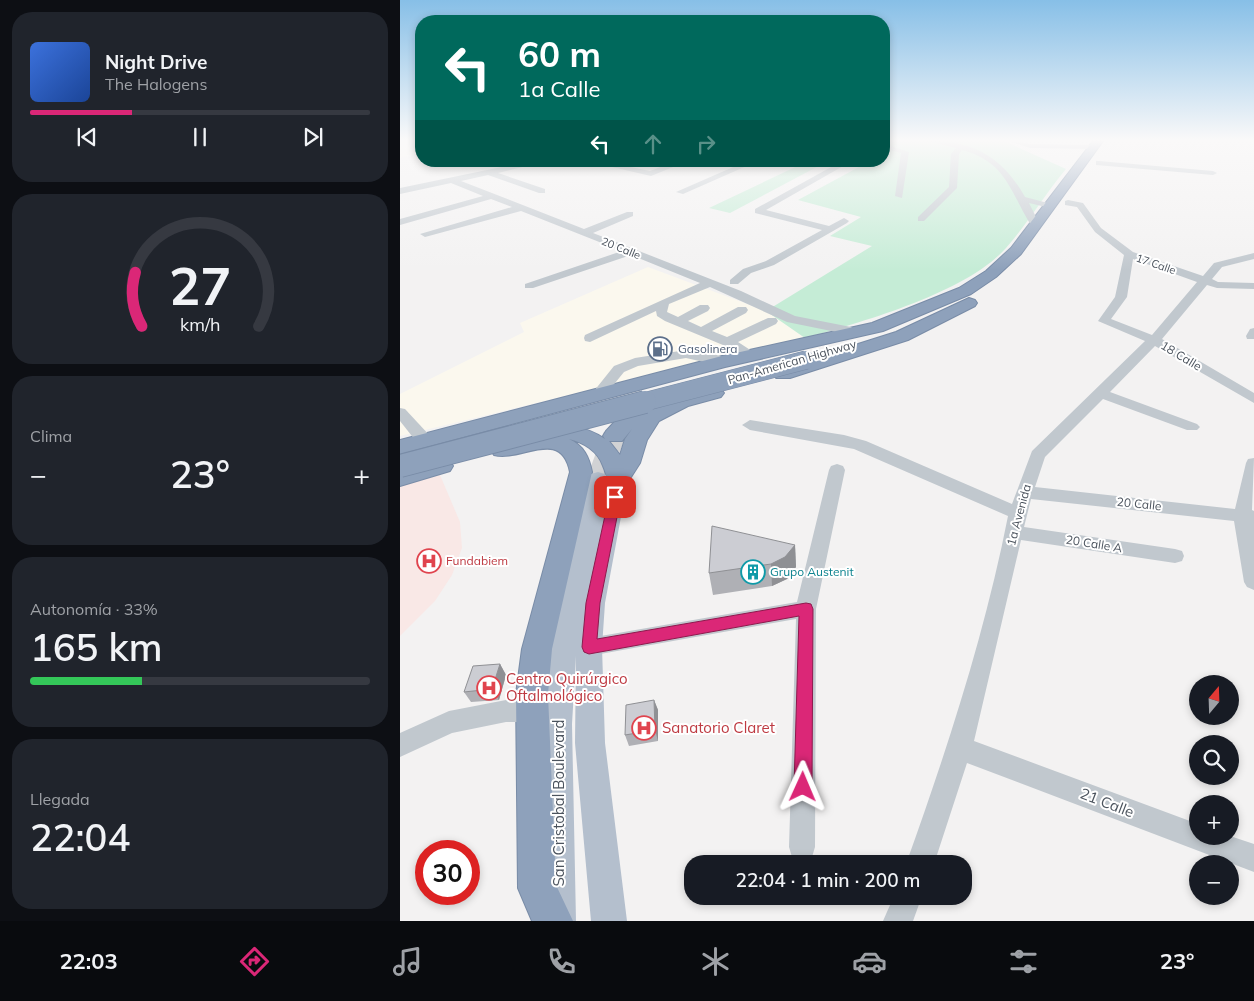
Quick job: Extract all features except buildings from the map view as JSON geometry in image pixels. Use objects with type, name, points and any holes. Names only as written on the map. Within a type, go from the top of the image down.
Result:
[{"type":"highway","name":"Pan-American Highway","points":[[400,447],[751,355],[807,351],[851,331],[877,327],[965,291],[1006,262],[1068,184]]},
{"type":"highway","name":"Pan-American Highway","points":[[400,466],[807,351],[888,334],[969,303],[981,297],[1011,275],[1026,260],[1068,203],[1079,184]]},
{"type":"highway","points":[[608,479],[629,464],[636,440],[645,424],[663,409],[696,397],[872,348],[939,321],[969,303]]},
{"type":"highway","points":[[614,436],[642,408],[677,386],[700,378],[846,339],[877,327]]},
{"type":"highway","points":[[400,458],[462,442],[528,431],[562,430],[586,437],[600,446],[616,464],[608,479]]},
{"type":"highway","points":[[400,478],[522,444],[558,443],[569,447],[576,453],[580,461],[581,472],[537,650],[531,711],[537,888],[553,921]]},
{"type":"main road","points":[[608,479],[589,647],[590,743],[610,921]]},
{"type":"main road","name":"San Cristobal Boulevard","points":[[558,921],[558,724],[563,647],[608,479]]},
{"type":"street","points":[[402,190],[431,184]]},
{"type":"street","name":"20 Calle","points":[[461,184],[709,282],[791,319],[851,331]]},
{"type":"street","points":[[520,184],[542,192]]},
{"type":"street","points":[[680,192],[699,184]]},
{"type":"street","points":[[806,184],[758,211],[831,229]]},
{"type":"street","points":[[899,196],[901,184]]},
{"type":"street","points":[[921,219],[953,188],[953,184]]},
{"type":"street","points":[[1011,184],[1035,225]]},
{"type":"street","points":[[400,222],[492,196]]},
{"type":"street","points":[[1022,200],[1050,205]]},
{"type":"street","points":[[772,203],[790,208]]},
{"type":"street","name":"17 Calle","points":[[1068,203],[1080,205],[1098,230],[1129,254],[1202,284],[1254,295]]},
{"type":"street","points":[[425,234],[521,208]]},
{"type":"street","points":[[583,233],[630,214]]},
{"type":"street","points":[[723,288],[758,274],[770,263],[844,221],[826,217]]},
{"type":"street","points":[[530,286],[630,252]]},
{"type":"street","name":"18 Calle","points":[[1129,254],[1121,298],[1104,322],[1154,340],[1254,399]]},
{"type":"street","name":"1a Avenida","points":[[923,855],[960,748],[1008,563],[1012,532],[1017,513],[1038,455],[1154,340],[1218,265],[1254,256]]},
{"type":"street","points":[[590,338],[709,282]]},
{"type":"street","points":[[1202,284],[1254,286]]},
{"type":"street","points":[[664,302],[661,312],[678,322],[727,342],[751,355]]},
{"type":"street","points":[[678,322],[704,308]]},
{"type":"street","points":[[702,331],[742,310]]},
{"type":"street","name":"20 Calle","points":[[791,319],[804,331],[807,351]]},
{"type":"street","points":[[727,342],[772,321]]},
{"type":"street","points":[[1100,393],[1192,427]]},
{"type":"street","points":[[400,412],[425,441]]},
{"type":"street","points":[[750,425],[844,440],[860,445],[1017,513]]},
{"type":"street","points":[[1254,464],[1248,516],[1254,582]]},
{"type":"street","points":[[802,847],[806,609],[837,470]]},
{"type":"street","name":"20 Calle","points":[[1024,492],[1248,516]]},
{"type":"street","name":"20 Calle A","points":[[1012,532],[1175,556]]},
{"type":"street","points":[[589,647],[806,609]]},
{"type":"street","points":[[400,745],[449,722],[506,711],[531,711]]},
{"type":"street","name":"21 Calle","points":[[960,748],[1254,858]]},
{"type":"street","points":[[898,921],[904,905]]},
{"type":"shaded area","points":[[648,267],[766,311],[805,338],[400,436],[400,394],[524,332],[520,323]]},
{"type":"shaded area","name":"Fundabiem","points":[[440,475],[460,522],[462,548],[452,575],[435,601],[400,636],[400,485]]},
{"type":"green space","points":[[760,184],[785,184],[730,213],[709,208]]},
{"type":"green space","points":[[828,184],[1054,184],[1006,248],[988,264],[966,279],[912,304],[855,324],[805,338],[766,311],[872,246],[830,236],[861,217],[798,200]]},
{"type":"tunnel","points":[[598,479],[614,436]]},
{"type":"place","name":"Gasolinera","points":[[660,349]]},
{"type":"place","name":"Fundabiem","points":[[429,561]]},
{"type":"place","name":"Grupo Austenit","points":[[753,572]]},
{"type":"place","name":"Centro Quirúrgico Oftalmológico","points":[[489,688]]},
{"type":"place","name":"Sanatorio Claret","points":[[644,728]]},
{"type":"route","points":[[615,497],[593,603],[589,647],[806,609],[803,787]]}]
